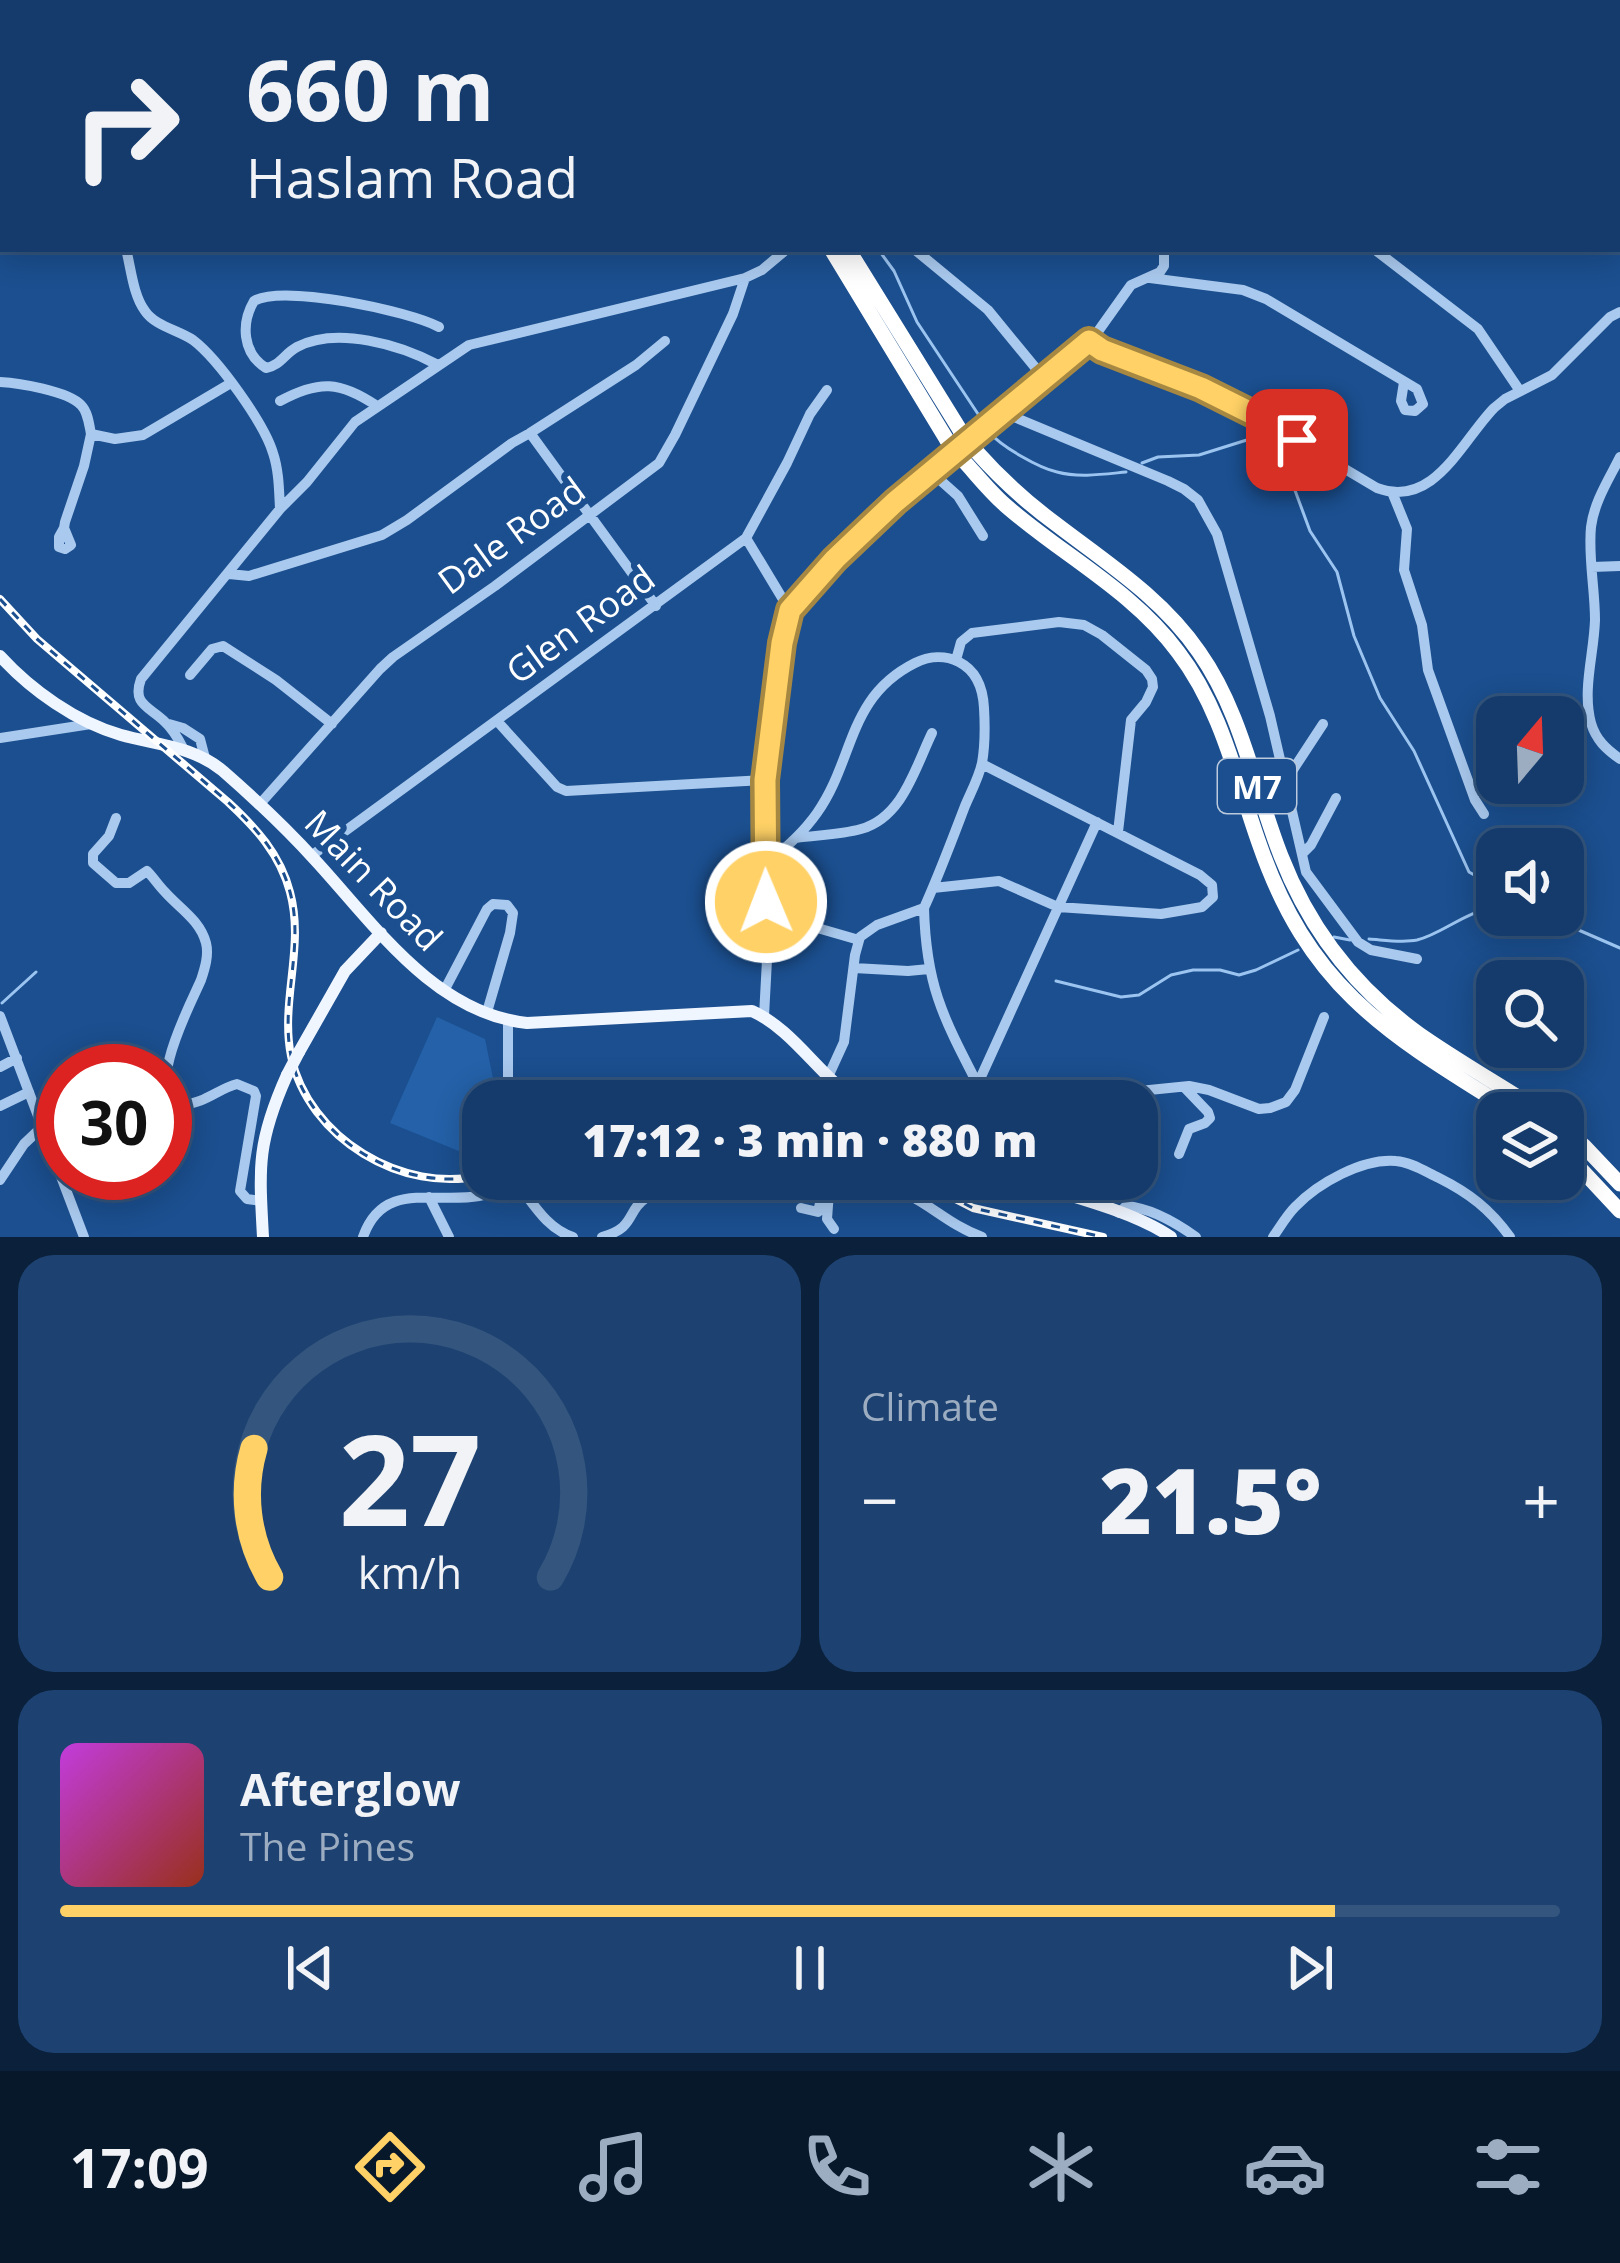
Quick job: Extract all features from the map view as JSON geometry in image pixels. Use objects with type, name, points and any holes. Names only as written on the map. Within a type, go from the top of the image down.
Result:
[{"type":"highway","name":"M7","points":[[833,252],[1003,503],[1139,608],[1181,655],[1212,708],[1281,899],[1296,928],[1337,983],[1390,1034],[1481,1092]]},
{"type":"highway","name":"M7","points":[[850,252],[954,435]]},
{"type":"highway","name":"M7","points":[[968,454],[1146,593],[1175,622],[1220,686],[1238,725],[1281,857],[1321,936],[1388,1010],[1510,1092]]},
{"type":"highway","points":[[1584,1146],[1620,1184]]},
{"type":"highway","points":[[1584,1172],[1620,1210]]},
{"type":"main road","name":"Main Road","points":[[0,656],[91,724],[205,758],[311,856],[419,972],[444,991],[487,1012],[508,1021],[537,1024],[734,1010],[764,1016]]},
{"type":"main road","points":[[266,1235],[259,1176],[262,1141],[274,1105],[345,970],[380,933]]},
{"type":"main road","points":[[764,1016],[832,1080]]},
{"type":"main road","points":[[1080,1200],[1171,1237]]},
{"type":"street","points":[[127,252],[147,314],[193,340],[212,358],[271,446],[280,509]]},
{"type":"street","points":[[183,748],[169,724],[137,696],[140,679],[346,430],[478,341],[745,278],[783,252]]},
{"type":"street","points":[[918,252],[988,310],[1043,377]]},
{"type":"street","points":[[1378,252],[1478,329],[1520,391]]},
{"type":"street","points":[[764,1016],[765,780],[790,610],[835,559],[930,470],[1089,341],[1131,285],[1160,272],[1164,254]]},
{"type":"street","points":[[1164,254],[1172,274],[1185,284]]},
{"type":"street","name":"Dale Road","points":[[259,805],[393,657],[648,472],[664,455],[733,314],[745,278]]},
{"type":"street","points":[[1150,278],[1253,293],[1404,382]]},
{"type":"street","points":[[438,364],[383,346],[337,339],[298,346],[269,368],[252,355],[245,328],[254,301],[271,294],[396,312],[439,327]]},
{"type":"street","points":[[1089,341],[1244,409],[1367,482],[1392,492],[1407,492],[1433,482],[1494,408],[1552,375],[1620,312]]},
{"type":"street","points":[[229,574],[264,572],[391,531],[512,442],[636,365],[665,340]]},
{"type":"street","points":[[0,382],[73,399],[86,411],[91,434],[64,528]]},
{"type":"street","points":[[91,434],[136,438],[230,383]]},
{"type":"street","points":[[280,401],[311,386],[325,385],[376,406]]},
{"type":"street","name":"Glen Road","points":[[311,856],[746,538],[827,390]]},
{"type":"street","points":[[1002,412],[1168,481],[1198,500],[1216,535],[1282,765],[1306,872],[1358,942],[1371,950],[1417,959]]},
{"type":"street","points":[[530,433],[656,606]]},
{"type":"street","points":[[1620,458],[1591,524],[1594,633],[1588,707],[1595,734],[1620,758]]},
{"type":"street","points":[[930,470],[958,496],[983,536]]},
{"type":"street","points":[[1392,492],[1407,529],[1404,570],[1422,625],[1428,670],[1484,814]]},
{"type":"street","points":[[746,538],[790,610]]},
{"type":"street","points":[[1592,567],[1620,566]]},
{"type":"street","points":[[956,660],[961,642],[972,633],[1073,623],[1093,628],[1146,670],[1153,687],[1131,720],[1121,810],[1058,907],[980,1080]]},
{"type":"street","points":[[190,675],[212,649],[223,646],[332,724]]},
{"type":"street","points":[[765,864],[810,823],[830,793],[854,730],[876,693],[922,660],[946,657],[968,668],[983,697],[982,764],[924,908],[929,969],[969,1080]]},
{"type":"street","points":[[497,721],[557,787],[566,791],[765,780]]},
{"type":"street","points":[[0,739],[91,724]]},
{"type":"street","points":[[169,724],[200,739],[205,758]]},
{"type":"street","points":[[1286,782],[1323,724]]},
{"type":"street","points":[[796,838],[858,830],[884,818],[898,803],[932,734]]},
{"type":"street","points":[[934,888],[999,880],[1058,907],[1150,914],[1207,905],[1213,897],[1212,885],[1200,875],[982,764]]},
{"type":"street","points":[[1282,765],[1298,764]]},
{"type":"street","points":[[1302,854],[1312,845],[1336,798]]},
{"type":"street","points":[[116,818],[114,828],[93,854],[93,863],[116,884],[129,883],[147,871],[181,905],[206,942],[204,968],[173,1045],[168,1094],[184,1104],[237,1084],[254,1091],[240,1190],[247,1199],[261,1201]]},
{"type":"street","points":[[444,991],[487,909],[498,903],[507,905],[513,913],[510,933],[487,1012]]},
{"type":"street","points":[[828,1077],[842,1050],[860,940],[877,925],[924,908]]},
{"type":"street","points":[[766,923],[814,927],[860,940]]},
{"type":"street","points":[[854,968],[929,969]]},
{"type":"street","points":[[0,1016],[36,1109]]},
{"type":"street","points":[[1158,1090],[1209,1090],[1259,1108],[1277,1106],[1295,1090],[1324,1017]]},
{"type":"street","points":[[508,1021],[508,1080]]},
{"type":"street","points":[[0,1064],[16,1056]]},
{"type":"street","points":[[1180,1154],[1189,1129],[1208,1121],[1210,1115],[1184,1087]]},
{"type":"street","points":[[0,1106],[29,1092]]},
{"type":"street","points":[[0,1180],[36,1133]]},
{"type":"street","points":[[1274,1237],[1292,1211],[1317,1190],[1366,1165],[1396,1161],[1476,1198],[1510,1237]]},
{"type":"street","points":[[363,1237],[370,1219],[400,1199],[462,1196]]},
{"type":"street","points":[[429,1197],[449,1237]]},
{"type":"street","points":[[71,1200],[85,1237]]},
{"type":"street","points":[[534,1200],[551,1226],[573,1237]]},
{"type":"street","points":[[602,1237],[624,1228],[642,1200]]},
{"type":"street","points":[[801,1208],[820,1211],[822,1200]]},
{"type":"street","points":[[827,1200],[827,1219],[834,1229]]},
{"type":"street","points":[[917,1200],[954,1226],[982,1237]]},
{"type":"street","points":[[1119,1213],[1126,1206],[1135,1206],[1196,1237]]},
{"type":"shaded area","points":[[437,1017],[485,1039],[493,1080],[462,1080],[462,1152],[390,1123]]},
{"type":"waterway","points":[[880,252],[917,322],[980,417]]},
{"type":"waterway","points":[[990,433],[1021,456],[1057,472],[1126,472]]},
{"type":"waterway","points":[[1142,463],[1158,457],[1199,455],[1250,439],[1258,440],[1280,465],[1310,531],[1337,572],[1354,636],[1380,698],[1414,751],[1469,872],[1476,876]]},
{"type":"waterway","points":[[1369,939],[1417,940],[1476,913]]},
{"type":"waterway","points":[[1584,932],[1620,948]]},
{"type":"waterway","points":[[1334,937],[1350,940]]},
{"type":"waterway","points":[[1056,981],[1121,997],[1139,995],[1171,975],[1193,970],[1239,975],[1298,950]]},
{"type":"waterway","points":[[2,1003],[36,972]]},
{"type":"railway","points":[[0,599],[37,639],[228,802],[273,854],[286,878],[294,913],[288,1015],[291,1056],[317,1112],[363,1154],[392,1168],[422,1176],[462,1178]]},
{"type":"railway","points":[[957,1200],[973,1208],[1103,1237]]},
{"type":"route","points":[[766,902],[765,780],[790,610],[835,559],[930,470],[1089,341],[1201,388],[1297,440]]}]
